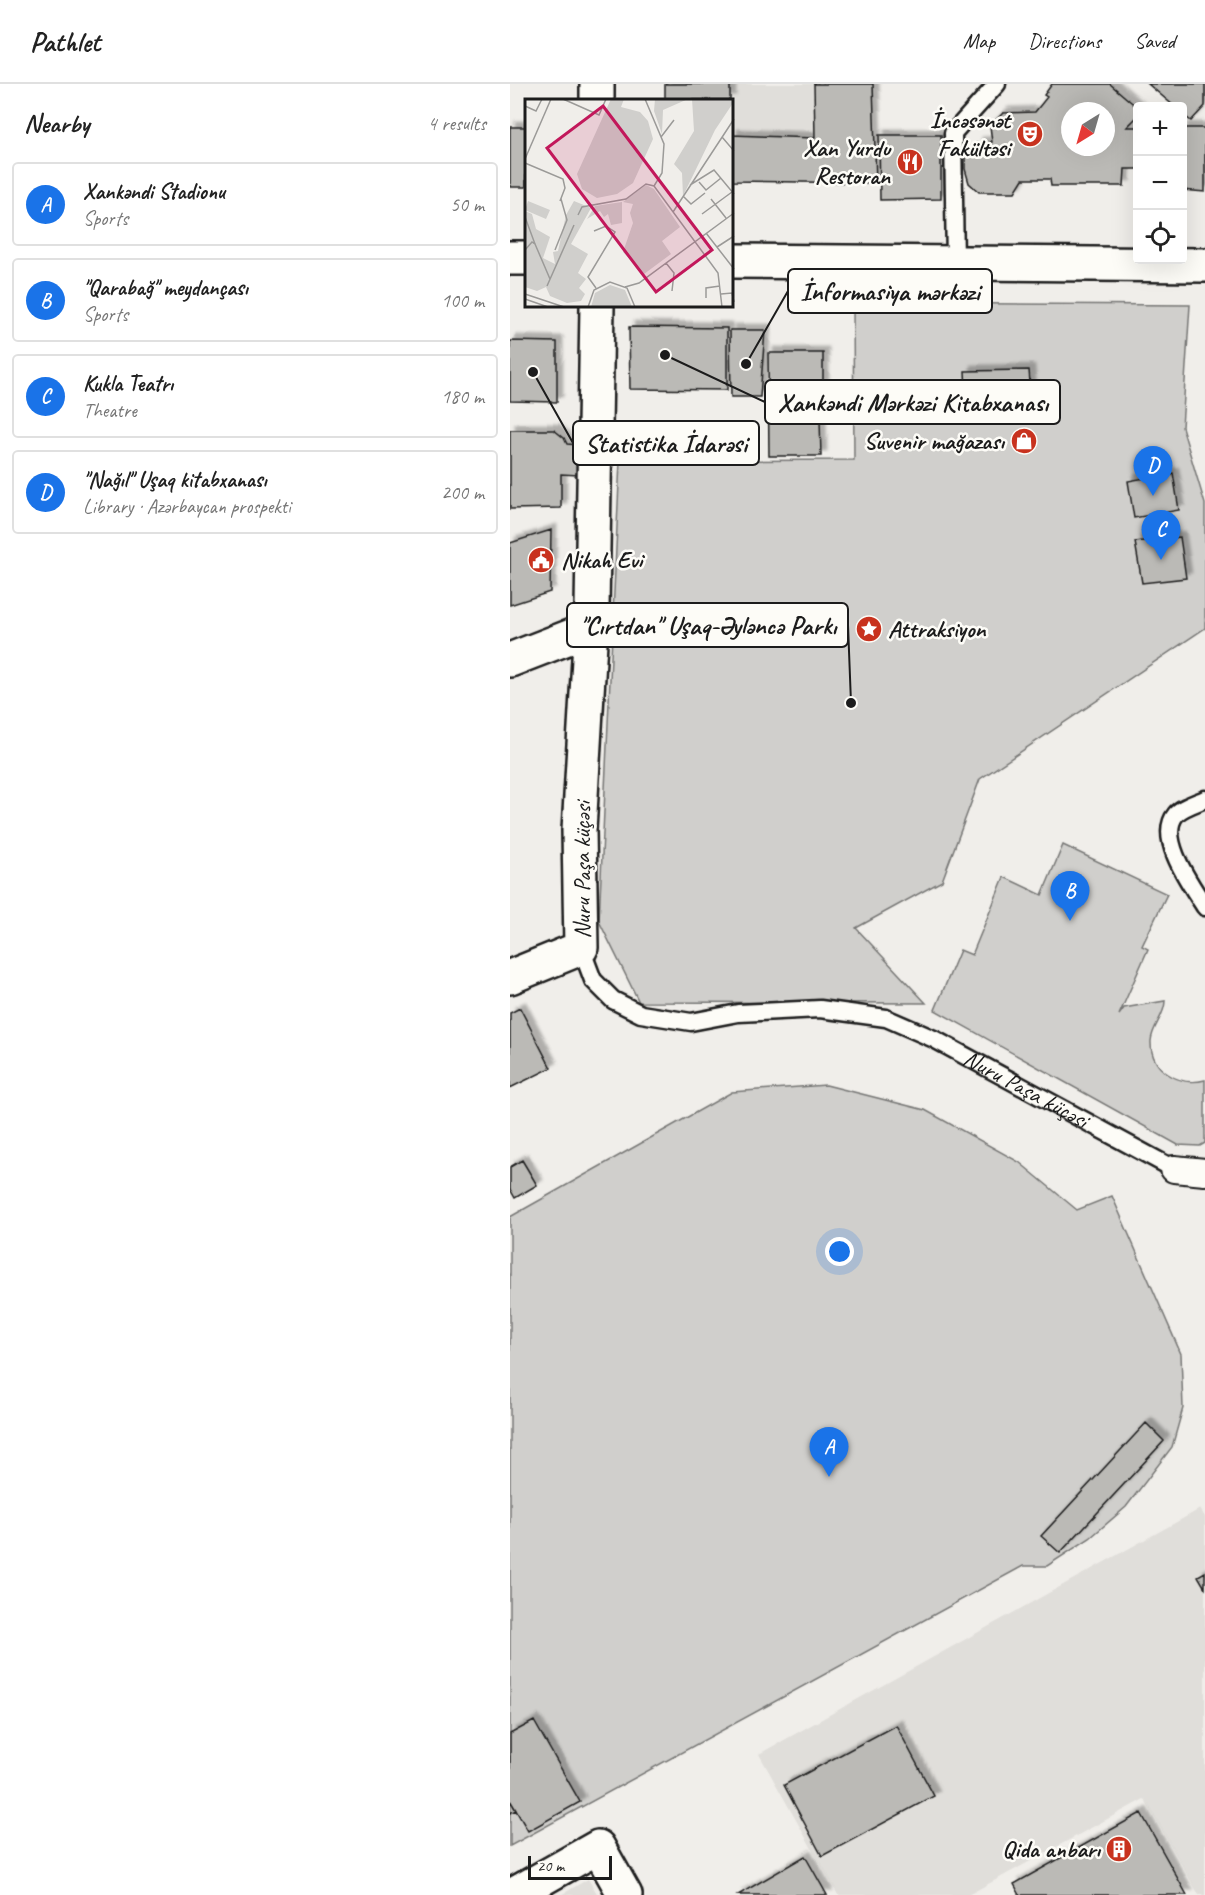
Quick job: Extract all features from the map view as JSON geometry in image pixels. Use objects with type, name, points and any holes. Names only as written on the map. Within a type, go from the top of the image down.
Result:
[{"type":"street","points":[[734,261],[1205,265]]},
{"type":"street","name":"Nuru Paşa küçəsi","points":[[581,948],[579,830],[590,629],[597,308]]},
{"type":"street","points":[[510,660],[590,629]]},
{"type":"street","points":[[510,977],[581,948]]},
{"type":"street","points":[[1174,1169],[1205,1172]]},
{"type":"street","points":[[513,1895],[598,1846],[625,1895]]},
{"type":"lane","points":[[955,263],[953,133],[997,84]]},
{"type":"lane","points":[[1205,799],[1177,813],[1170,824],[1171,846],[1205,907]]},
{"type":"lane","name":"Nuru Paşa küçəsi","points":[[581,948],[593,980],[613,1000],[641,1014],[691,1022],[738,1013],[820,1009],[886,1018],[934,1039],[1174,1169]]},
{"type":"shaded area","points":[[665,84],[873,84],[876,183],[734,181],[734,99],[665,99]]},
{"type":"shaded area","points":[[853,303],[1190,305],[1182,427],[1205,504],[1205,628],[980,779],[942,881],[856,928],[926,1003],[639,1002],[599,921],[620,461],[854,460]]},
{"type":"shaded area","points":[[1063,845],[1167,894],[1142,946],[1148,949],[1119,1015],[1124,1008],[1165,1001],[1152,1036],[1152,1051],[1155,1060],[1168,1074],[1185,1081],[1205,1080],[1205,1143],[1200,1146],[1178,1145],[935,1010],[960,950],[972,955],[1004,877],[1042,895]]},
{"type":"shaded area","points":[[826,1085],[925,1110],[1019,1162],[1077,1210],[1112,1196],[1181,1354],[1183,1408],[1172,1447],[1126,1507],[1090,1538],[1047,1566],[1023,1566],[510,1846],[510,1217],[732,1092]]},
{"type":"shaded area","points":[[1200,1509],[1205,1517],[1205,1895],[1199,1895],[1144,1799],[968,1895],[838,1895],[759,1754]]},
{"type":"shaded area","points":[[588,1879],[598,1895],[561,1895]]},
{"type":"building","points":[[665,84],[730,84],[730,99],[665,99]]},
{"type":"building","points":[[814,84],[873,84],[876,183],[734,181],[734,135],[815,138]]},
{"type":"building","name":"İncəsənət Fakültəsi","points":[[1052,84],[1110,84],[1133,104],[1133,121],[1127,127],[1133,127],[1133,169],[1125,169],[1124,186],[1051,186],[1050,179],[1023,179],[1015,192],[979,192],[969,183],[965,169],[965,156],[977,156],[977,143],[992,142],[990,126],[1003,113],[1035,112],[1047,97],[1044,95]]},
{"type":"building","points":[[1148,84],[1205,84],[1205,106],[1191,121],[1187,118],[1187,102],[1169,102]]},
{"type":"building","points":[[510,127],[525,127],[525,187],[510,187]]},
{"type":"building","points":[[1187,128],[1205,128],[1205,192],[1187,190]]},
{"type":"building","name":"Xan Yurdu Restoran","points":[[879,135],[941,135],[941,199],[880,200]]},
{"type":"building","points":[[629,327],[727,328],[727,390],[630,389]]},
{"type":"building","points":[[730,330],[765,330],[760,397],[731,397]]},
{"type":"building","points":[[510,341],[557,342],[557,402],[510,401]]},
{"type":"building","points":[[768,353],[823,353],[823,389],[834,389],[834,419],[820,419],[821,456],[769,456]]},
{"type":"building","points":[[1029,370],[1032,408],[967,409],[965,371]]},
{"type":"building","points":[[510,430],[554,430],[564,438],[567,444],[580,445],[578,475],[561,474],[561,508],[510,509]]},
{"type":"building","points":[[1173,473],[1179,510],[1134,518],[1128,481]]},
{"type":"building","points":[[551,530],[550,592],[510,605],[510,543]]},
{"type":"building","points":[[1180,537],[1186,578],[1142,583],[1135,542]]},
{"type":"building","points":[[520,1008],[551,1068],[510,1088],[510,1013]]},
{"type":"building","points":[[522,1160],[537,1185],[515,1198],[510,1189],[510,1167]]},
{"type":"building","points":[[1146,1423],[1164,1441],[1060,1553],[1041,1536]]},
{"type":"building","points":[[1205,1572],[1205,1588],[1198,1576]]},
{"type":"building","points":[[534,1721],[580,1802],[528,1831],[510,1800],[510,1734]]},
{"type":"building","points":[[896,1725],[934,1796],[822,1856],[784,1785]]},
{"type":"building","points":[[510,1800],[516,1810],[510,1813]]},
{"type":"building","name":"Qida anbarı","points":[[1141,1813],[1187,1895],[1020,1895],[1014,1884]]},
{"type":"building","points":[[805,1856],[827,1895],[738,1895]]},
{"type":"place","name":"İncəsənət Fakültəsi","points":[[1030,134]]},
{"type":"place","name":"Xan Yurdu Restoran","points":[[910,162]]},
{"type":"place","name":"Xankəndi Mərkəzi Kitabxanası","points":[[665,355]]},
{"type":"place","name":"İnformasiya mərkəzi","points":[[746,364]]},
{"type":"place","name":"Statistika İdarəsi","points":[[533,372]]},
{"type":"place","name":"Suvenir mağazası","points":[[1024,441]]},
{"type":"place","name":"\"Nağıl\" Uşaq kitabxanası","points":[[1153,496]]},
{"type":"place","name":"Nikah Evi","points":[[541,560]]},
{"type":"place","name":"Kukla Teatrı","points":[[1161,560]]},
{"type":"place","name":"Attraksiyon","points":[[869,629]]},
{"type":"place","name":"\"Cırtdan\" Uşaq-Əyləncə Parkı","points":[[851,703]]},
{"type":"place","name":"\"Qarabağ\" meydançası","points":[[1070,921]]},
{"type":"place","name":"Xankəndi Stadionu","points":[[829,1477]]},
{"type":"place","name":"Qida anbarı","points":[[1119,1849]]}]
